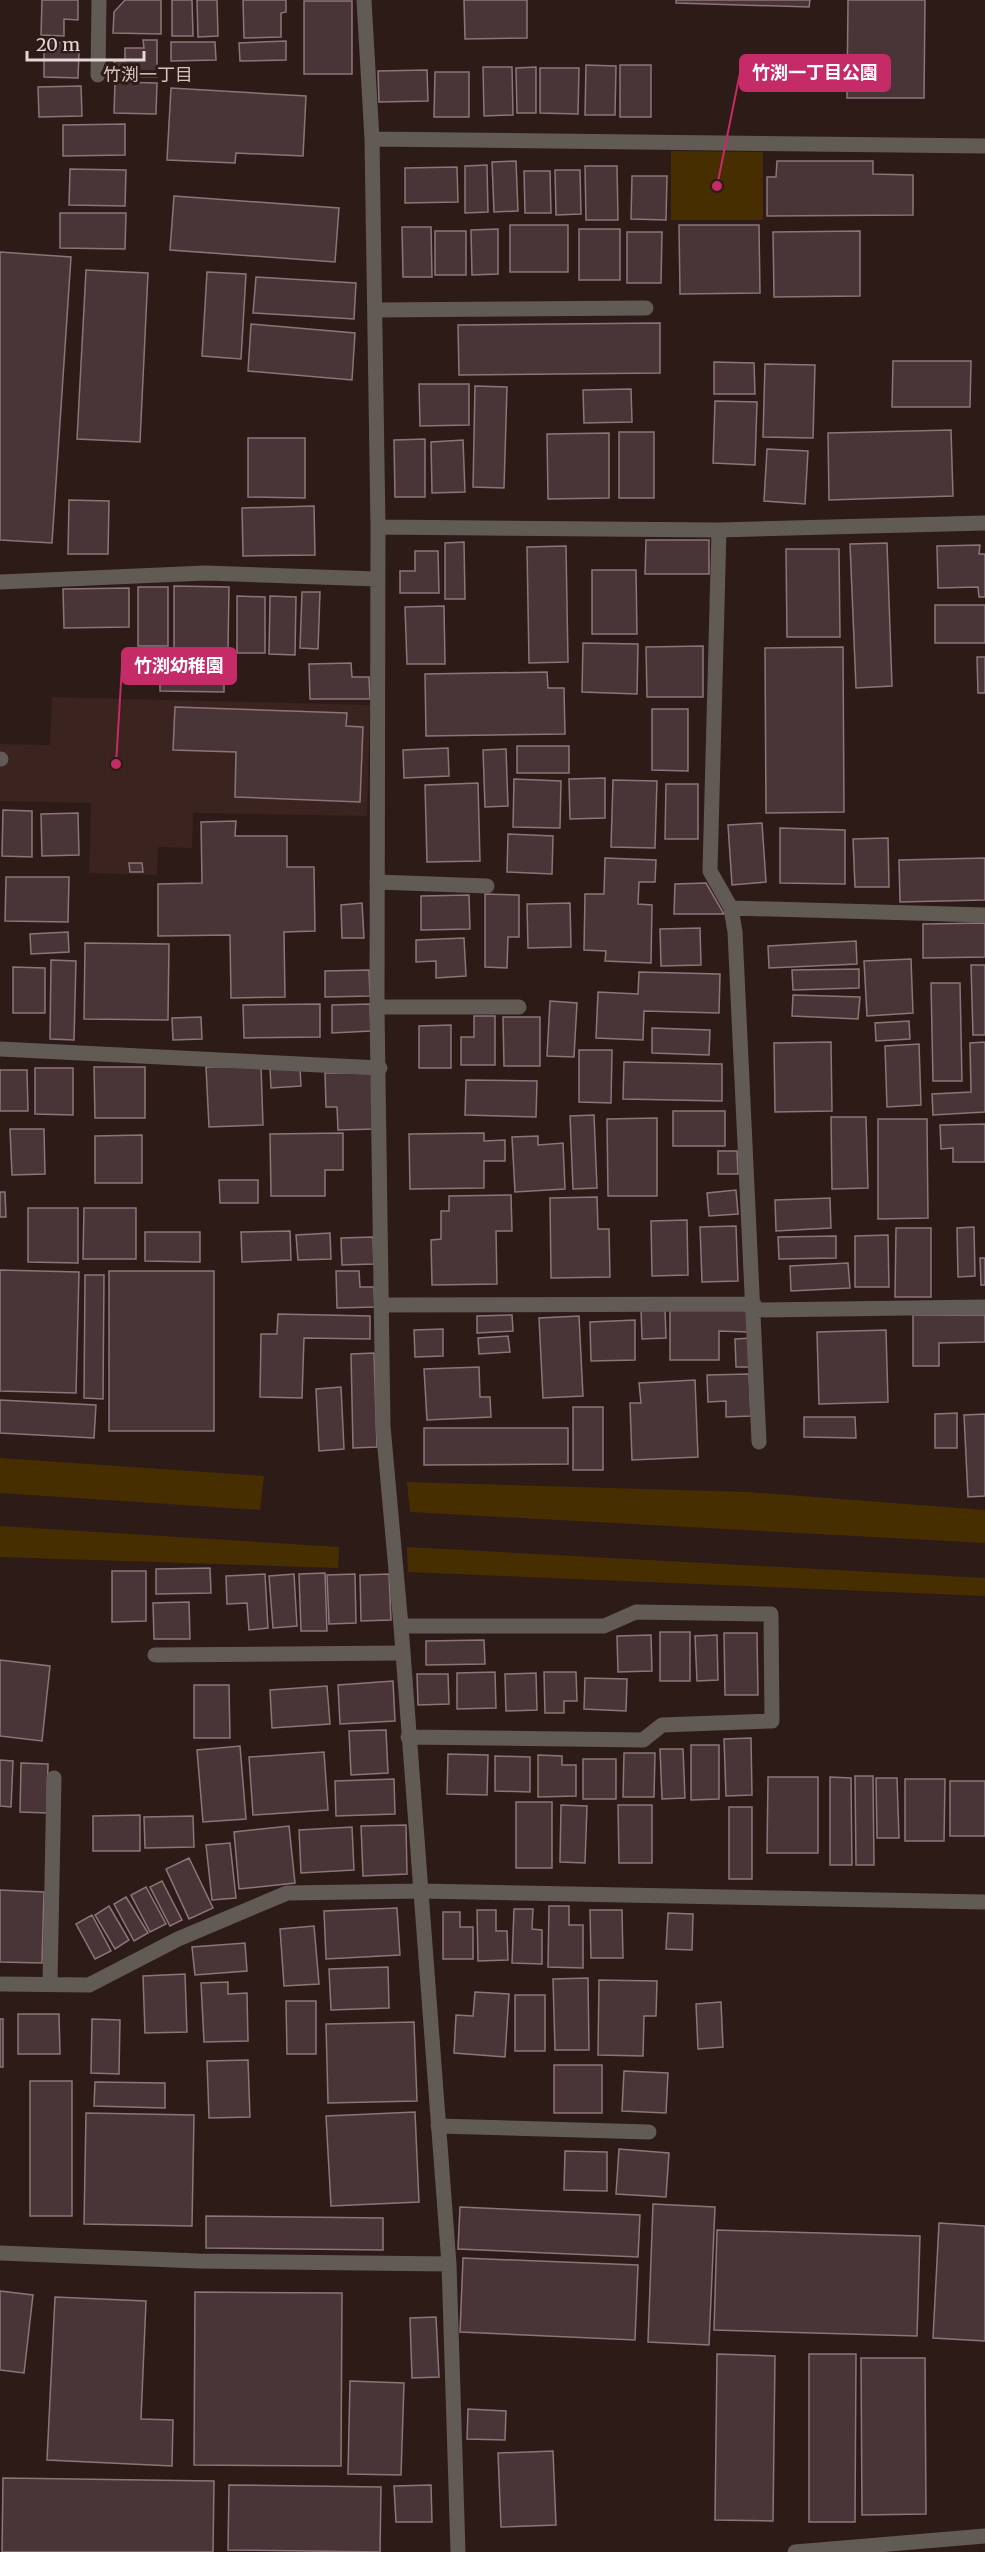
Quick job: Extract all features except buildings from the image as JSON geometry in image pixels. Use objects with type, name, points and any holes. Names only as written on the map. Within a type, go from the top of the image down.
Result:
[{"type":"street","points":[[98,75],[99,0]]},
{"type":"street","points":[[364,0],[372,139],[378,527],[377,1007],[380,1068],[383,1426],[401,1626],[449,2265],[458,2552]]},
{"type":"street","points":[[372,139],[985,146]]},
{"type":"street","points":[[375,310],[646,308]]},
{"type":"street","points":[[378,527],[719,530],[985,524]]},
{"type":"street","points":[[719,530],[711,871],[731,908],[735,932],[759,1442]]},
{"type":"street","points":[[0,582],[206,573],[377,579]]},
{"type":"street","points":[[377,882],[487,886]]},
{"type":"street","points":[[731,908],[985,915]]},
{"type":"street","points":[[377,1007],[519,1007]]},
{"type":"street","points":[[0,1049],[380,1068]]},
{"type":"street","points":[[382,1305],[985,1307]]},
{"type":"street","points":[[401,1626],[604,1626],[636,1612],[771,1614],[772,1721],[662,1725],[643,1740],[408,1737]]},
{"type":"street","points":[[155,1655],[403,1653]]},
{"type":"street","points":[[50,1984],[54,1778]]},
{"type":"street","points":[[0,1984],[88,1985],[178,1939],[287,1893],[420,1892],[985,1902]]},
{"type":"street","points":[[438,2126],[649,2132]]},
{"type":"street","points":[[0,2253],[198,2261],[449,2265]]},
{"type":"street","points":[[795,2552],[985,2536]]},
{"type":"shaded area","points":[[671,151],[763,152],[763,220],[671,220]]},
{"type":"shaded area","points":[[52,697],[370,705],[367,816],[193,813],[192,848],[158,847],[157,875],[89,873],[91,803],[0,801],[0,744],[50,745]]},
{"type":"shaded area","points":[[0,1458],[264,1476],[260,1510],[0,1493]]},
{"type":"shaded area","points":[[407,1482],[748,1492],[985,1510],[985,1543],[410,1512]]},
{"type":"shaded area","points":[[0,1526],[339,1547],[338,1568],[0,1557]]},
{"type":"shaded area","points":[[407,1547],[985,1578],[985,1596],[408,1572]]},
{"type":"place","name":"竹渕一丁目公園","points":[[717,186]]},
{"type":"place","name":"竹渕幼稚園","points":[[116,764]]},
{"type":"district","name":"竹渕一丁目","points":[[148,75]]}]
